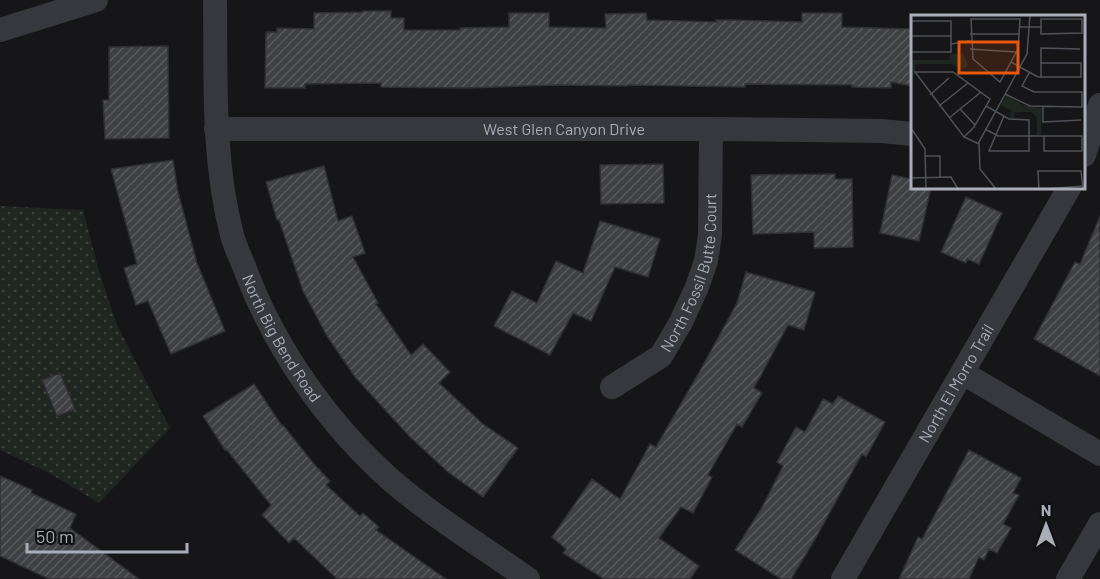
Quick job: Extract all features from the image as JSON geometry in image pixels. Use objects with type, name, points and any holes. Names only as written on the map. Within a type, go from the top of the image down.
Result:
[{"type":"street","points":[[0,30],[96,0]]},
{"type":"street","name":"North Big Bend Road","points":[[215,0],[216,129],[222,182],[232,237],[264,314],[310,388],[332,417],[392,481],[528,579]]},
{"type":"street","points":[[1085,148],[1100,105]]},
{"type":"street","name":"West Glen Canyon Drive","points":[[216,129],[711,129],[882,131],[911,134]]},
{"type":"street","name":"North Fossil Butte Court","points":[[612,387],[661,356],[681,322],[697,287],[706,261],[710,235],[711,129]]},
{"type":"street","name":"North El Morro Trail","points":[[843,579],[963,373],[1062,190]]},
{"type":"street","points":[[963,373],[1100,454]]},
{"type":"street","points":[[1068,579],[1100,524]]},
{"type":"shaded area","points":[[0,206],[83,210],[98,268],[117,325],[170,428],[99,503],[51,474],[0,450]]},
{"type":"building","points":[[391,11],[391,18],[404,18],[404,30],[509,27],[509,13],[549,13],[549,27],[606,28],[605,14],[646,13],[647,20],[802,22],[802,13],[842,13],[842,27],[911,29],[911,86],[891,82],[891,88],[852,87],[852,85],[745,84],[745,87],[557,85],[466,88],[381,87],[381,83],[305,84],[305,88],[265,88],[266,32],[277,32],[277,28],[314,29],[314,13]]},
{"type":"building","points":[[168,46],[169,138],[105,139],[103,100],[109,100],[109,47]]},
{"type":"building","points":[[173,160],[178,192],[197,263],[225,331],[171,354],[148,301],[136,305],[124,268],[137,264],[111,169]]},
{"type":"building","points":[[663,164],[664,203],[601,204],[600,165]]},
{"type":"building","points":[[324,166],[338,221],[352,216],[365,253],[353,257],[378,303],[376,304],[411,355],[423,344],[450,372],[439,383],[483,424],[518,448],[483,497],[448,472],[409,436],[355,377],[327,336],[303,291],[266,182]]},
{"type":"building","points":[[835,174],[835,179],[852,179],[853,247],[814,248],[814,232],[753,234],[751,175]]},
{"type":"building","points":[[892,175],[911,179],[911,189],[931,189],[919,241],[880,233]]},
{"type":"building","points":[[966,197],[1002,213],[979,264],[967,259],[966,263],[941,252]]},
{"type":"building","points":[[1100,216],[1100,376],[1034,339],[1075,262],[1080,264]]},
{"type":"building","points":[[600,221],[660,239],[648,277],[615,267],[591,321],[573,313],[550,355],[494,326],[512,291],[537,303],[556,261],[583,273]]},
{"type":"building","points":[[746,272],[815,292],[804,330],[788,325],[754,388],[762,393],[742,427],[737,424],[708,475],[712,477],[693,513],[681,507],[659,538],[699,566],[690,579],[604,579],[563,553],[566,549],[552,537],[592,479],[620,499],[650,444],[656,447],[697,376],[737,303]]},
{"type":"building","points":[[60,373],[75,409],[57,416],[42,380]]},
{"type":"building","points":[[254,384],[282,426],[330,481],[326,485],[360,516],[363,513],[379,527],[376,530],[446,579],[337,579],[294,538],[289,543],[262,515],[271,505],[225,450],[203,416]]},
{"type":"building","points":[[838,396],[885,422],[866,457],[862,454],[791,579],[781,579],[735,550],[761,509],[783,466],[777,462],[796,427],[805,432],[823,399],[833,404]]},
{"type":"building","points":[[969,450],[1021,478],[1013,493],[1019,495],[1003,524],[1011,528],[997,553],[989,549],[984,560],[979,557],[969,579],[899,579],[918,537],[922,539]]},
{"type":"building","points":[[0,476],[76,514],[70,528],[139,579],[49,579],[0,556]]}]
